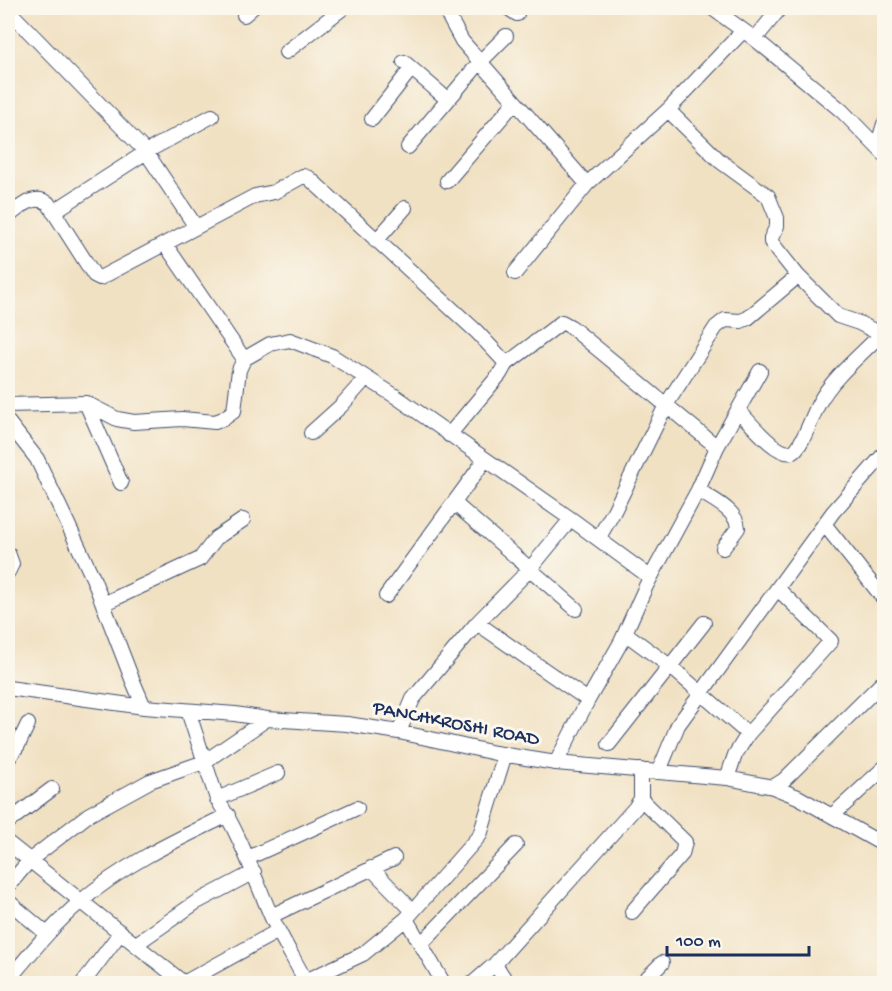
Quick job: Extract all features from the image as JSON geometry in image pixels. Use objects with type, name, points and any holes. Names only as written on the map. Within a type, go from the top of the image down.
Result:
[{"type":"street","points":[[286,52],[344,8]]},
{"type":"street","points":[[712,8],[755,39],[842,111],[881,150]]},
{"type":"street","points":[[755,39],[780,8]]},
{"type":"street","points":[[8,10],[146,152],[196,227]]},
{"type":"street","points":[[449,17],[462,41],[586,184]]},
{"type":"street","points":[[515,273],[586,184],[668,110],[743,31]]},
{"type":"street","points":[[408,147],[481,61],[506,36]]},
{"type":"street","points":[[372,119],[407,66],[448,100]]},
{"type":"street","points":[[447,181],[515,102]]},
{"type":"street","points":[[668,110],[720,161],[768,196],[777,218],[777,226],[771,242],[798,276],[838,316],[883,335],[829,387],[798,446],[791,452],[783,452],[773,446],[738,410]]},
{"type":"street","points":[[53,212],[146,152],[212,116]]},
{"type":"street","points":[[881,150],[885,124]]},
{"type":"street","points":[[8,216],[36,198],[48,203],[96,277],[111,274],[255,196],[274,192],[303,176],[309,178],[502,356],[505,365]]},
{"type":"street","points":[[376,241],[405,208]]},
{"type":"street","points":[[165,244],[244,359]]},
{"type":"street","points":[[598,538],[614,511],[666,405],[720,323],[725,320],[741,321],[748,318],[798,276]]},
{"type":"street","points":[[449,435],[505,365],[562,322],[717,447]]},
{"type":"street","points":[[8,405],[86,403],[117,419],[134,422],[182,419],[215,422],[234,411],[239,370],[244,359],[270,344],[290,340],[332,356],[366,378],[571,519],[650,577]]},
{"type":"street","points":[[556,763],[625,633],[650,577],[698,490],[717,447],[760,371]]},
{"type":"street","points":[[311,433],[341,406],[366,378]]},
{"type":"street","points":[[86,403],[121,483]]},
{"type":"street","points":[[8,422],[37,459],[84,558],[144,707]]},
{"type":"street","points":[[659,771],[678,725],[825,525],[885,453]]},
{"type":"street","points":[[386,596],[485,460]]},
{"type":"street","points":[[698,490],[731,512],[738,524],[738,528],[723,548]]},
{"type":"street","points":[[454,503],[576,609]]},
{"type":"street","points":[[399,732],[413,699],[477,623],[530,569],[571,519]]},
{"type":"street","points":[[103,604],[200,559],[216,538],[243,520]]},
{"type":"street","points":[[825,525],[885,599]]},
{"type":"street","points":[[8,553],[12,564],[8,572]]},
{"type":"street","points":[[727,778],[735,755],[748,734],[831,640],[779,590]]},
{"type":"street","points":[[477,623],[588,700]]},
{"type":"street","points":[[609,744],[704,623]]},
{"type":"street","points":[[625,633],[671,667],[748,734]]},
{"type":"street","points":[[773,787],[784,780],[885,681]]},
{"type":"street","name":"PANCHKROSHI ROAD","points":[[8,688],[144,707],[347,724],[556,763],[727,778],[773,787],[798,797],[833,815],[867,837],[885,844]]},
{"type":"street","points":[[188,711],[217,799],[228,816],[248,858],[271,916],[302,982],[363,954],[410,915],[480,835],[506,754]]},
{"type":"street","points":[[8,886],[30,860],[88,815],[150,781],[204,762],[267,719]]},
{"type":"street","points":[[8,759],[18,745],[28,723]]},
{"type":"street","points":[[833,815],[885,768]]},
{"type":"street","points":[[472,984],[495,964],[641,799],[640,770]]},
{"type":"street","points":[[217,799],[278,773]]},
{"type":"street","points":[[8,822],[52,789]]},
{"type":"street","points":[[632,912],[682,854],[685,847],[685,842],[641,799]]},
{"type":"street","points":[[248,858],[357,808]]},
{"type":"street","points":[[8,980],[47,934],[81,901],[140,858],[228,816]]},
{"type":"street","points":[[8,843],[184,983],[278,931]]},
{"type":"street","points":[[421,944],[516,845]]},
{"type":"street","points":[[271,916],[394,858]]},
{"type":"street","points":[[371,868],[410,915],[421,944],[444,984]]},
{"type":"street","points":[[136,944],[195,903],[254,872]]},
{"type":"street","points":[[8,901],[47,934]]},
{"type":"street","points":[[82,984],[122,932]]},
{"type":"street","points":[[641,984],[662,963]]},
{"type":"street","points":[[495,964],[508,984]]}]
